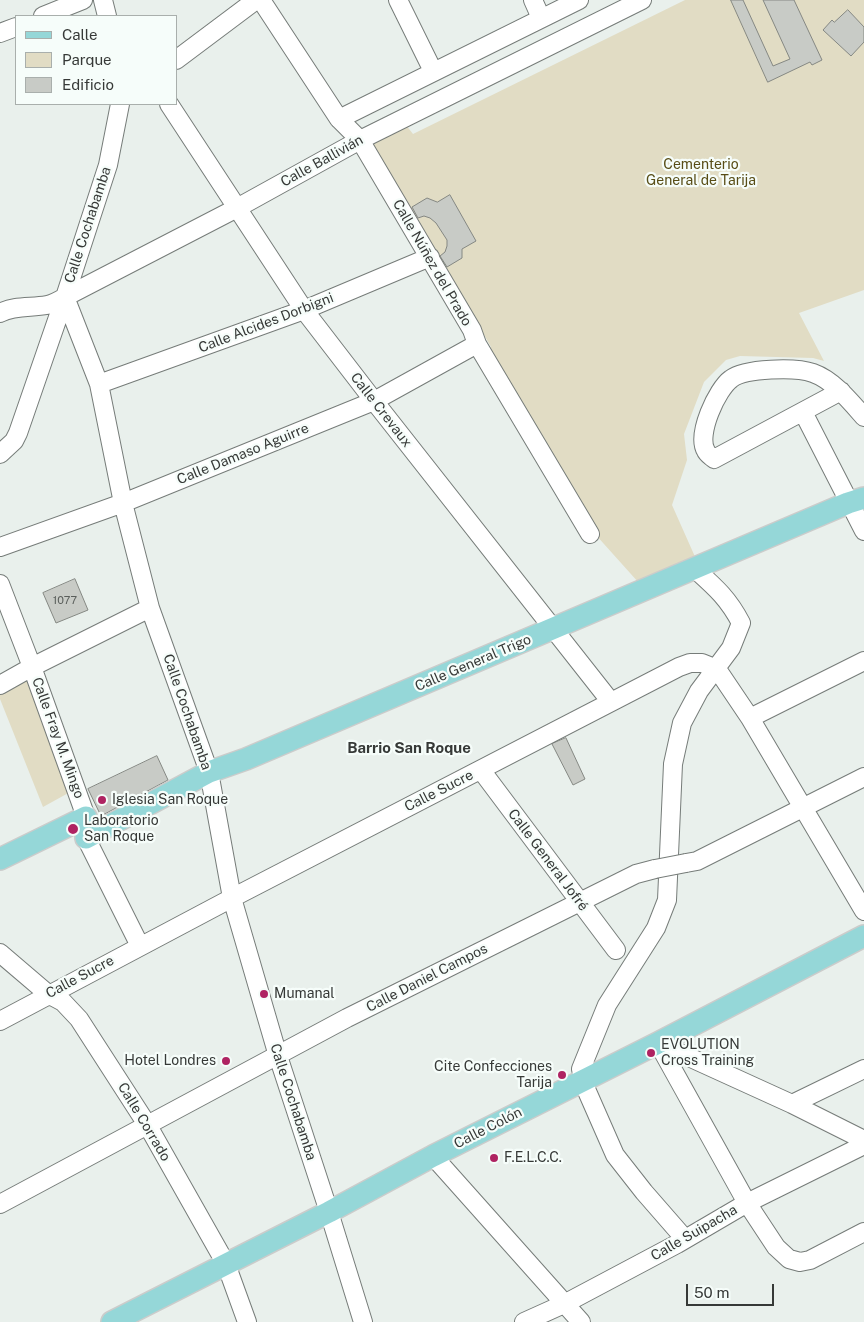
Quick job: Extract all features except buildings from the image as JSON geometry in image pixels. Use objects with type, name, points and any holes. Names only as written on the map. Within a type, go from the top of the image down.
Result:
[{"type":"main road","name":"Calle General Trigo","points":[[0,859],[86,827],[209,772],[246,760],[856,500]]},
{"type":"main road","name":"Calle Colón","points":[[112,1322],[864,936]]},
{"type":"street","points":[[45,15],[83,0]]},
{"type":"street","points":[[103,0],[107,15]]},
{"type":"street","points":[[178,58],[256,0]]},
{"type":"street","name":"Calle Núñez del Prado","points":[[261,0],[339,119],[360,140],[590,534]]},
{"type":"street","points":[[398,0],[433,72]]},
{"type":"street","points":[[533,0],[542,18]]},
{"type":"street","name":"Calle Ballivián","points":[[339,119],[578,0]]},
{"type":"street","name":"Calle Ballivián","points":[[0,313],[6,309],[48,305],[65,297],[237,208],[360,140],[642,0]]},
{"type":"street","points":[[0,33],[15,27]]},
{"type":"street","name":"Calle Cochabamba","points":[[120,105],[108,165],[65,297],[99,384],[123,503],[150,608],[209,772],[232,898],[278,1056],[363,1322]]},
{"type":"street","name":"Calle Crevaux","points":[[170,105],[304,310],[611,702]]},
{"type":"street","name":"Calle Alcides Dorbigni","points":[[99,384],[304,310],[430,257]]},
{"type":"street","points":[[0,454],[7,442],[18,433],[65,297]]},
{"type":"street","name":"Calle Damaso Aguirre","points":[[0,547],[123,503],[374,401],[478,344]]},
{"type":"street","points":[[841,391],[714,459],[706,452],[704,443],[705,425],[709,413],[729,380],[738,375],[774,369],[799,369],[814,373],[841,391],[864,417]]},
{"type":"street","points":[[803,412],[856,500],[864,531]]},
{"type":"street","points":[[685,1239],[615,1155],[589,1098],[581,1069],[607,1005],[656,928],[667,900],[673,764],[682,723],[699,691],[731,648],[741,623],[722,593],[695,569]]},
{"type":"street","name":"Calle Fray M. Mingo","points":[[0,584],[32,667],[86,827],[140,946]]},
{"type":"street","points":[[0,685],[150,608]]},
{"type":"street","points":[[750,718],[864,661]]},
{"type":"street","name":"Calle Sucre","points":[[0,1021],[232,898],[679,667],[690,663],[702,663],[717,669]]},
{"type":"street","points":[[717,669],[750,718],[864,911]]},
{"type":"street","name":"Calle General Jofré","points":[[481,770],[578,902],[616,950]]},
{"type":"street","name":"Calle Daniel Campos","points":[[0,1204],[347,1018],[578,902],[636,874],[697,861],[864,777]]},
{"type":"street","name":"Calle Corrado","points":[[0,953],[48,994],[63,1002],[79,1019],[148,1126],[226,1264],[247,1322]]},
{"type":"street","points":[[658,1043],[792,1104],[864,1140]]},
{"type":"street","points":[[658,1043],[747,1203],[776,1246],[788,1259],[800,1262],[810,1260],[864,1232]]},
{"type":"street","points":[[792,1104],[864,1068]]},
{"type":"street","name":"Calle Suipacha","points":[[524,1322],[564,1304],[685,1239],[747,1203],[864,1145]]},
{"type":"street","points":[[433,1156],[581,1322]]},
{"type":"green space","name":"Cementerio General de Tarija","points":[[685,0],[864,0],[864,290],[799,313],[824,361],[813,358],[740,356],[726,360],[704,382],[684,434],[687,460],[672,505],[696,559],[639,583],[595,534],[486,351],[491,347],[411,208],[371,144],[406,125],[413,134]]},
{"type":"green space","points":[[32,676],[72,791],[43,807],[0,699],[0,689]]},
{"type":"place","name":"Iglesia San Roque","points":[[102,800]]},
{"type":"place","name":"Laboratorio San Roque","points":[[73,829]]},
{"type":"place","name":"Mumanal","points":[[264,994]]},
{"type":"place","name":"EVOLUTION Cross Training","points":[[651,1053]]},
{"type":"place","name":"Hotel Londres","points":[[226,1061]]},
{"type":"place","name":"Cite Confecciones Tarija","points":[[562,1075]]},
{"type":"place","name":"F.E.L.C.C.","points":[[494,1158]]},
{"type":"district","name":"Barrio San Roque","points":[[409,748]]}]
